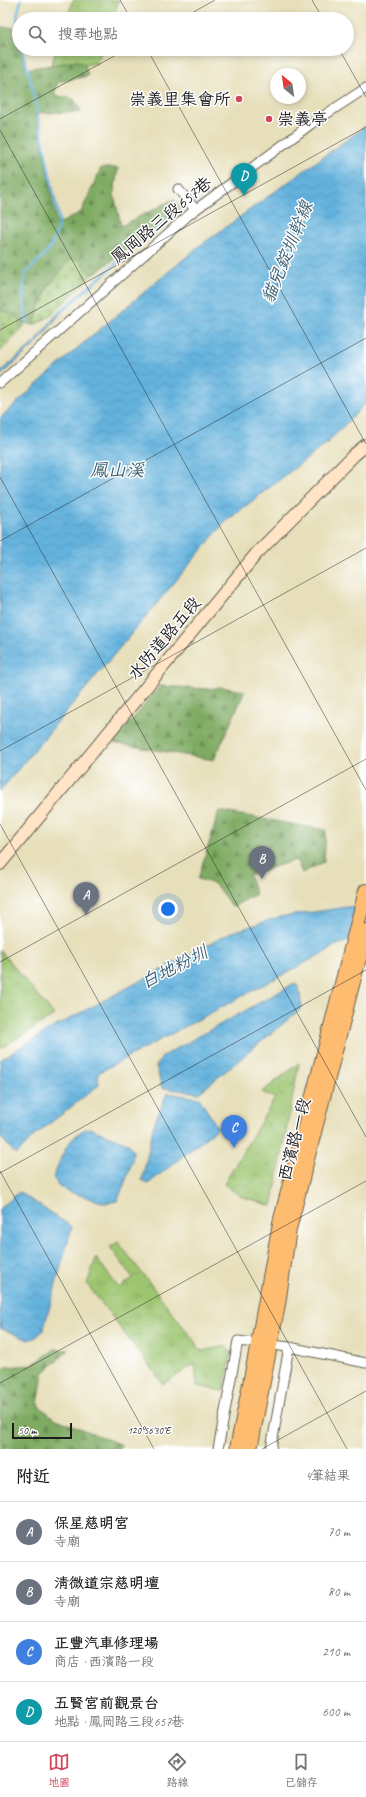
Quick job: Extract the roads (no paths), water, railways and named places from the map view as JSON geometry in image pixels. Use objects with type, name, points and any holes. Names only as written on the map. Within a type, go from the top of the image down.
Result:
[{"type":"main road","name":"西濱路一段","points":[[250,1449],[280,1223],[366,891]]},
{"type":"main road","name":"西濱路一段","points":[[237,1449],[264,1344],[278,1304],[289,1229],[366,931]]},
{"type":"street","name":"鳳岡路三段657巷","points":[[0,383],[43,343],[195,209],[311,124],[366,88]]},
{"type":"street","points":[[178,189],[195,209]]},
{"type":"street","name":"水防道路五段","points":[[0,864],[257,553],[366,445]]},
{"type":"street","points":[[218,1449],[238,1341],[289,1347],[366,1363]]},
{"type":"street","points":[[271,1449],[289,1347]]},
{"type":"water","name":"鳳山溪","points":[[366,126],[366,403],[327,443],[225,522],[0,791],[0,418],[74,351],[198,247]]},
{"type":"water","points":[[58,313],[60,314],[37,343],[0,376],[0,372],[35,342]]},
{"type":"water","name":"白地粉圳","points":[[366,896],[366,935],[334,946],[98,1073],[99,1085],[34,1136],[16,1155],[0,1136],[0,1060],[52,1028],[230,933],[279,917],[354,906],[361,898]]},
{"type":"water","points":[[295,983],[299,988],[302,1008],[199,1093],[162,1088],[156,1066],[163,1056]]},
{"type":"water","points":[[167,1093],[199,1098],[218,1128],[148,1184],[142,1180],[154,1124]]},
{"type":"water","points":[[89,1128],[128,1143],[133,1151],[130,1169],[117,1201],[105,1203],[67,1191],[58,1185],[53,1177],[62,1155],[70,1141],[82,1131]]},
{"type":"water","points":[[19,1192],[72,1227],[43,1331],[35,1338],[28,1340],[0,1328],[0,1209]]},
{"type":"waterway","points":[[18,12],[21,0]]},
{"type":"waterway","points":[[24,56],[31,82],[59,220],[52,244],[43,256],[25,274],[23,293],[27,323]]},
{"type":"waterway","points":[[57,315],[135,247],[178,212],[199,199]]},
{"type":"place","name":"崇義里集會所","points":[[239,99]]},
{"type":"place","name":"崇義亭","points":[[269,119]]},
{"type":"place","name":"五賢宮前觀景台","points":[[244,196]]},
{"type":"place","name":"清微道宗慈明壇","points":[[262,879]]},
{"type":"place","name":"保星慈明宮","points":[[86,915]]},
{"type":"place","name":"正豐汽車修理場","points":[[234,1148]]},
{"type":"water label","name":"貓兒錠圳幹線","points":[[287,252]]}]
